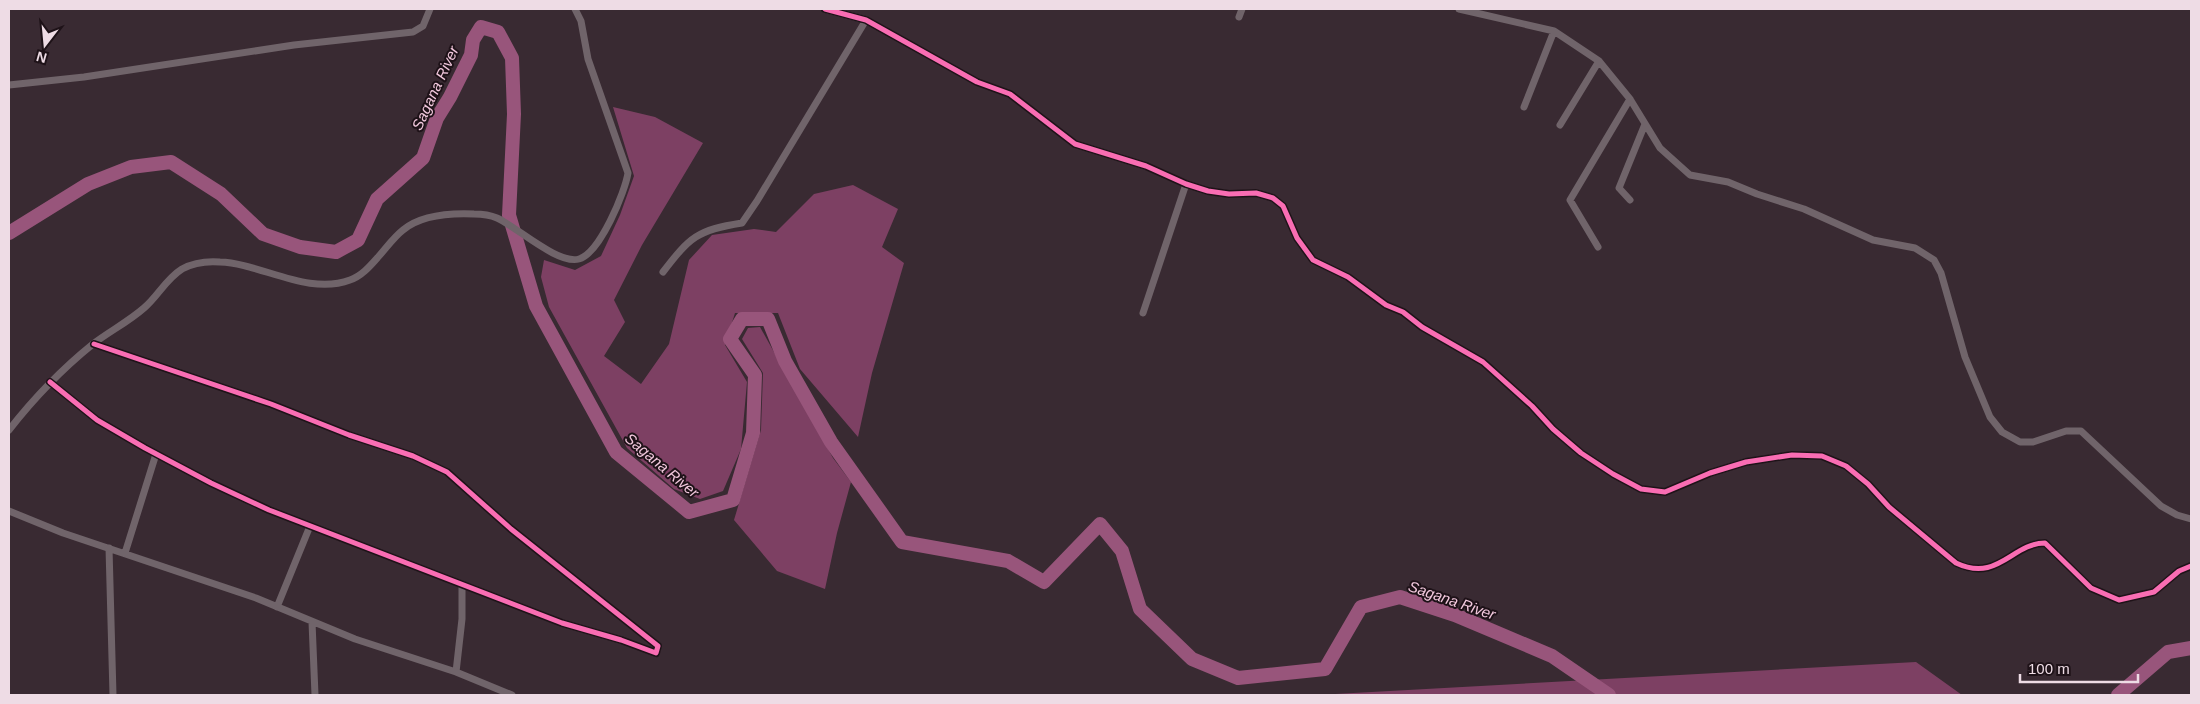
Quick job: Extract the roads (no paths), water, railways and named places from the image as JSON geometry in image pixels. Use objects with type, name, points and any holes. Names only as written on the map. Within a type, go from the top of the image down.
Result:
[{"type":"street","points":[[9,85],[93,75],[294,44],[413,32],[423,26],[430,9]]},
{"type":"street","points":[[9,430],[50,382],[94,344],[145,307],[174,275],[184,268],[199,263],[234,264],[274,276],[300,281],[341,283],[360,275],[402,230],[413,222],[457,214],[482,215],[496,218],[559,255],[577,260],[584,257],[602,235],[626,183],[628,172],[594,75],[581,21],[575,9]]},
{"type":"street","points":[[825,9],[866,20],[977,82],[1010,94],[1076,144],[1146,166],[1208,192],[1229,194],[1256,193],[1273,198],[1283,206],[1297,238],[1313,260],[1348,277],[1386,305],[1404,312],[1422,327],[1482,362],[1532,406],[1552,429],[1574,447],[1613,474],[1642,489],[1665,492],[1710,474],[1763,459],[1792,455],[1822,456],[1846,466],[1868,484],[1889,507],[1956,563],[1966,568],[1987,568],[2009,559],[2036,543],[2045,543],[2091,588],[2119,600],[2154,592],[2178,571],[2191,566]]},
{"type":"street","points":[[1239,18],[1242,9]]},
{"type":"street","points":[[1459,9],[1554,31],[1599,61],[1630,99],[1660,148],[1690,174],[1728,182],[1757,194],[1804,209],[1873,240],[1915,248],[1934,260],[1941,273],[1965,357],[1990,417],[2002,432],[2020,442],[2033,442],[2066,431],[2081,431],[2161,506],[2191,519]]},
{"type":"street","points":[[663,272],[685,243],[702,232],[718,226],[742,223],[758,201],[866,20]]},
{"type":"street","points":[[1524,107],[1554,31]]},
{"type":"street","points":[[1560,125],[1599,61]]},
{"type":"street","points":[[1598,247],[1570,200],[1630,99]]},
{"type":"street","points":[[1630,200],[1619,188],[1645,124]]},
{"type":"street","points":[[1143,313],[1186,184]]},
{"type":"street","points":[[50,382],[98,420],[156,454],[244,499],[562,623],[621,640],[656,654],[658,646],[511,529],[447,472],[413,456],[350,435],[272,404],[94,344]]},
{"type":"street","points":[[125,553],[156,454]]},
{"type":"street","points":[[9,511],[62,533],[256,598],[356,639],[456,672],[501,693],[512,695]]},
{"type":"street","points":[[277,607],[310,526]]},
{"type":"street","points":[[109,548],[113,695]]},
{"type":"street","points":[[456,672],[462,619],[462,585]]},
{"type":"street","points":[[312,622],[315,695]]},
{"type":"waterway","name":"Sagana River","points":[[9,233],[88,184],[131,167],[171,162],[221,194],[263,234],[300,247],[336,252],[358,240],[377,199],[423,158],[437,118],[471,55],[473,40],[481,27],[498,32],[512,58],[514,114],[509,215],[536,306],[616,452],[689,512],[733,500],[753,433],[755,375],[730,339],[742,319],[768,319],[785,361],[831,442],[902,542],[1008,561],[1044,582],[1100,524],[1122,551],[1140,609],[1192,659],[1238,678],[1325,669],[1361,607],[1400,597],[1455,615],[1552,656],[1609,695]]},
{"type":"waterway","name":"Sagana River","points":[[2118,695],[2168,652],[2191,648]]}]
